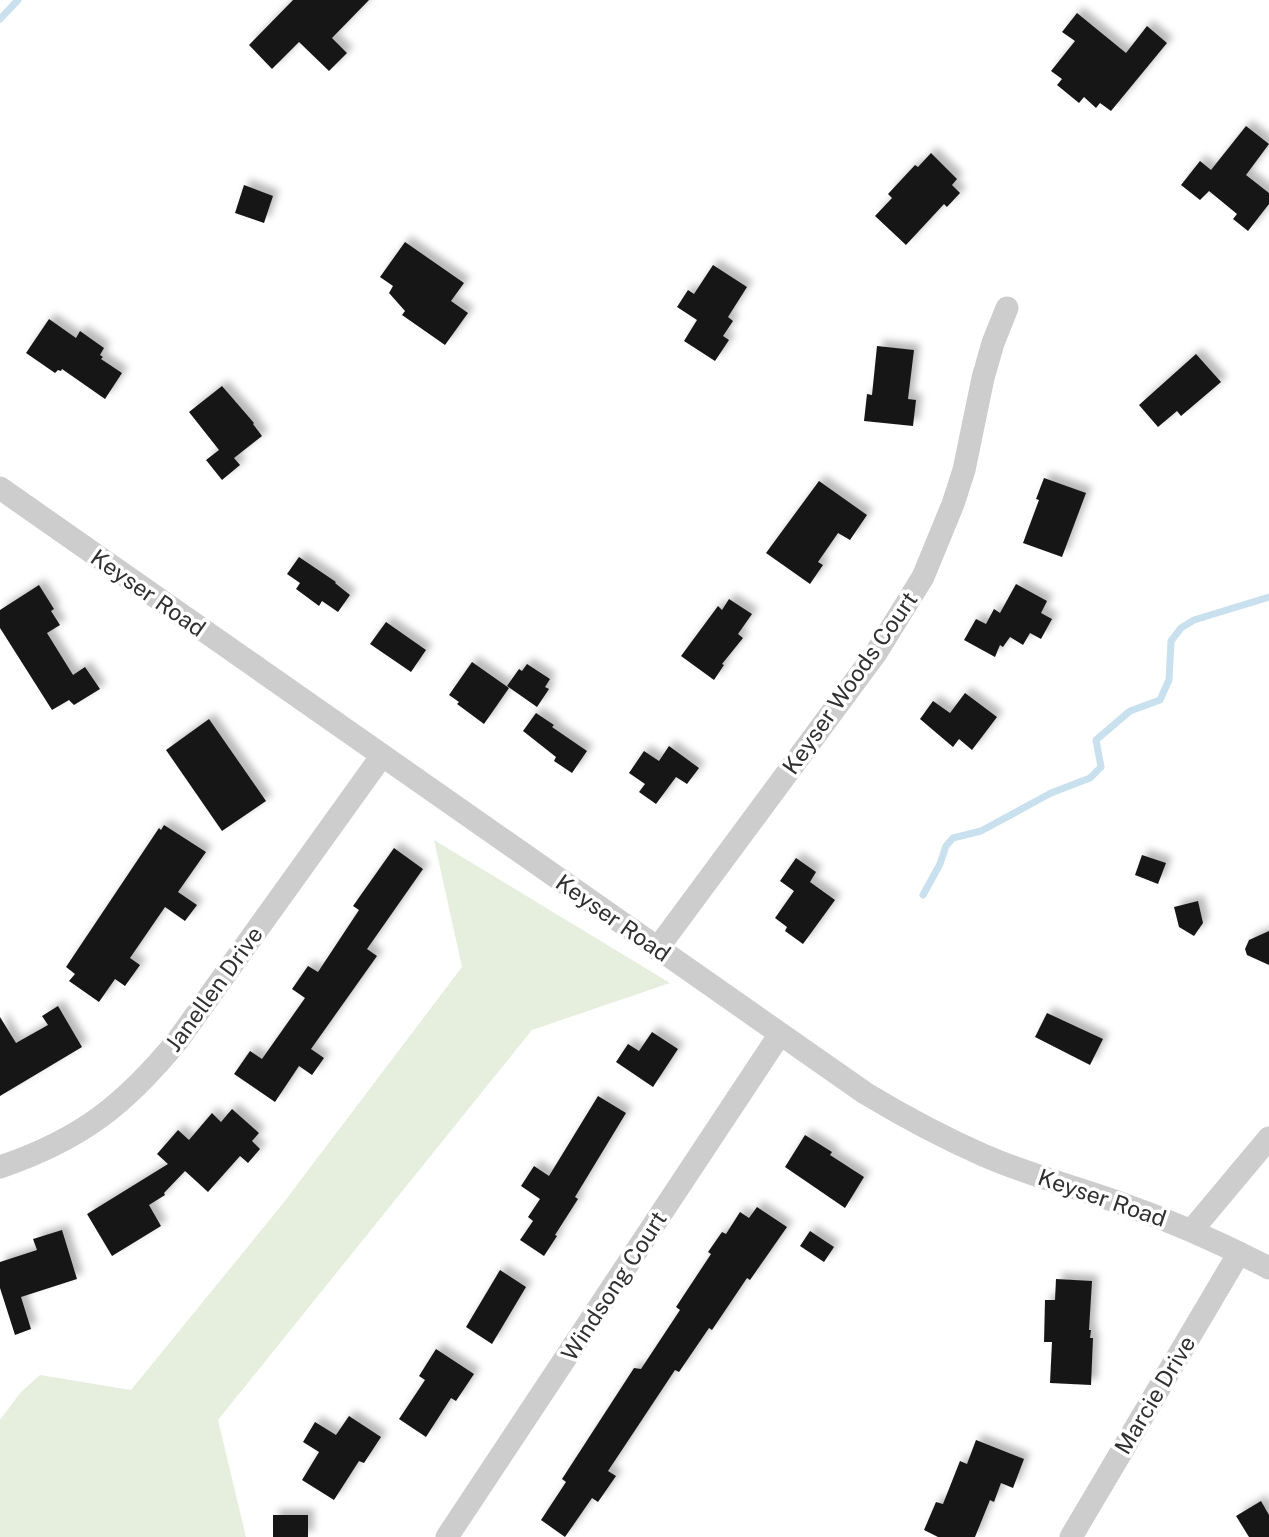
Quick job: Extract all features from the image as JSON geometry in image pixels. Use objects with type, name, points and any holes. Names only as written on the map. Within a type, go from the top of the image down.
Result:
[{"type":"street","name":"Keyser Woods Court","points":[[657,949],[876,653],[923,577],[964,470],[993,343],[1007,308]]},
{"type":"street","name":"Keyser Road","points":[[3,495],[865,1093],[946,1138],[1026,1173],[1122,1203],[1192,1230],[1269,1268]]},
{"type":"street","name":"Janellen Drive","points":[[0,1167],[70,1137],[109,1112],[158,1066],[381,757]]},
{"type":"street","name":"Windsong Court","points":[[447,1537],[780,1034]]},
{"type":"street","points":[[1192,1230],[1269,1138]]},
{"type":"street","name":"Marcie Drive","points":[[1071,1537],[1239,1253]]},
{"type":"green space","points":[[434,840],[670,983],[532,1030],[218,1420],[246,1537],[0,1537],[0,1420],[21,1392],[40,1375],[131,1390],[281,1206],[462,967]]},
{"type":"building","points":[[293,0],[369,0],[332,38],[347,53],[329,71],[299,42],[272,69],[249,45]]},
{"type":"building","points":[[1077,13],[1126,53],[1147,26],[1167,43],[1111,111],[1100,103],[1096,108],[1084,97],[1079,103],[1057,85],[1062,79],[1051,71],[1075,41],[1062,32]]},
{"type":"building","points":[[1246,126],[1269,144],[1246,175],[1269,193],[1269,204],[1248,231],[1233,219],[1237,214],[1209,191],[1200,200],[1181,185],[1200,161],[1211,170]]},
{"type":"building","points":[[931,153],[957,179],[952,185],[960,193],[947,207],[944,204],[906,245],[875,216],[892,198],[888,194],[915,165],[918,167]]},
{"type":"building","points":[[244,185],[273,196],[264,223],[235,213]]},
{"type":"building","points":[[405,242],[464,283],[451,301],[468,313],[445,345],[402,315],[405,311],[389,293],[393,286],[380,277]]},
{"type":"building","points":[[713,265],[747,287],[728,317],[733,321],[723,336],[729,340],[715,361],[684,341],[697,320],[677,307],[688,290],[694,294]]},
{"type":"building","points":[[49,319],[76,338],[80,331],[104,348],[101,359],[122,373],[105,399],[62,369],[55,373],[26,353]]},
{"type":"building","points":[[877,346],[914,350],[908,399],[916,400],[913,426],[864,421],[867,394],[872,395]]},
{"type":"building","points":[[1196,354],[1221,382],[1181,416],[1177,411],[1158,427],[1139,405]]},
{"type":"building","points":[[222,386],[262,436],[234,458],[240,465],[222,480],[206,460],[219,450],[189,412]]},
{"type":"building","points":[[1044,478],[1086,493],[1062,557],[1023,543]]},
{"type":"building","points":[[819,481],[867,515],[850,540],[838,533],[818,562],[823,565],[810,584],[766,553]]},
{"type":"building","points":[[299,557],[350,595],[338,612],[322,601],[319,606],[296,589],[300,583],[287,574]]},
{"type":"building","points":[[1016,584],[1047,601],[1041,613],[1052,619],[1041,639],[1030,633],[1023,645],[1010,637],[1003,647],[1000,645],[995,657],[964,640],[976,619],[986,624],[994,609],[1000,613]]},
{"type":"building","points":[[39,585],[54,609],[51,611],[60,625],[47,633],[73,675],[85,667],[100,689],[74,705],[69,700],[52,710],[0,628],[0,610]]},
{"type":"building","points":[[729,599],[752,614],[738,634],[743,638],[722,664],[724,665],[714,680],[681,656],[718,606],[722,610]]},
{"type":"building","points":[[386,622],[426,650],[411,672],[370,644]]},
{"type":"building","points":[[472,662],[509,688],[484,724],[449,695]]},
{"type":"building","points":[[527,664],[550,679],[545,687],[549,689],[537,707],[507,686],[519,669],[522,671]]},
{"type":"building","points":[[965,693],[997,717],[972,750],[959,739],[953,747],[920,719],[933,701],[950,713]]},
{"type":"building","points":[[536,713],[587,751],[572,773],[554,761],[556,757],[523,731]]},
{"type":"building","points":[[209,719],[266,801],[222,831],[166,750]]},
{"type":"building","points":[[669,746],[699,768],[687,784],[676,777],[656,804],[639,792],[645,784],[629,773],[644,751],[659,761]]},
{"type":"building","points":[[164,825],[206,852],[178,892],[197,905],[185,921],[165,907],[130,958],[140,965],[125,986],[115,979],[99,1002],[69,981],[75,974],[66,967],[159,828],[161,830]]},
{"type":"building","points":[[394,848],[423,869],[367,949],[377,956],[311,1049],[324,1058],[312,1075],[299,1066],[275,1102],[234,1074],[250,1051],[262,1059],[305,998],[292,989],[308,966],[318,972],[359,910],[353,906]]},
{"type":"building","points":[[1142,855],[1166,863],[1158,884],[1135,875]]},
{"type":"building","points":[[796,858],[816,872],[810,882],[835,900],[803,944],[785,931],[787,927],[775,918],[794,891],[780,881]]},
{"type":"building","points":[[1198,901],[1203,923],[1194,936],[1179,927],[1174,907]]},
{"type":"building","points":[[1269,931],[1269,965],[1247,955],[1245,949],[1249,940]]},
{"type":"building","points":[[58,1006],[82,1047],[0,1096],[0,1017],[16,1043],[48,1025],[42,1016]]},
{"type":"building","points":[[1047,1013],[1103,1039],[1090,1065],[1035,1037]]},
{"type":"building","points":[[652,1032],[678,1049],[653,1087],[616,1062],[628,1044],[639,1051]]},
{"type":"building","points":[[598,1096],[626,1113],[575,1197],[578,1199],[544,1256],[520,1240],[533,1221],[528,1217],[540,1199],[521,1186],[534,1166],[549,1176]]},
{"type":"building","points":[[232,1109],[259,1133],[252,1141],[260,1149],[248,1163],[240,1156],[208,1192],[185,1171],[165,1195],[149,1205],[161,1226],[112,1256],[87,1214],[168,1164],[157,1154],[178,1130],[189,1140],[212,1113],[221,1122]]},
{"type":"building","points":[[805,1135],[864,1177],[845,1208],[785,1167]]},
{"type":"building","points":[[757,1207],[787,1227],[750,1280],[747,1278],[712,1330],[709,1328],[679,1372],[675,1370],[608,1471],[616,1476],[598,1502],[592,1498],[565,1537],[541,1520],[566,1482],[562,1479],[634,1368],[641,1369],[680,1310],[676,1307],[711,1254],[708,1252],[722,1232],[726,1234],[740,1212],[749,1218]]},
{"type":"building","points":[[62,1230],[77,1279],[21,1297],[31,1329],[15,1335],[0,1288],[0,1262],[37,1250],[33,1239]]},
{"type":"building","points":[[810,1231],[834,1247],[824,1262],[800,1246]]},
{"type":"building","points":[[500,1270],[526,1287],[492,1344],[466,1327]]},
{"type":"building","points":[[1056,1279],[1092,1281],[1089,1330],[1090,1338],[1093,1338],[1091,1385],[1050,1383],[1052,1342],[1044,1342],[1045,1300],[1055,1300]]},
{"type":"building","points":[[436,1349],[474,1374],[456,1401],[451,1398],[426,1437],[399,1419],[425,1380],[419,1376]]},
{"type":"building","points":[[349,1416],[381,1437],[364,1463],[359,1461],[334,1500],[302,1480],[319,1452],[303,1442],[315,1422],[336,1435]]},
{"type":"building","points":[[976,1440],[1024,1459],[1013,1488],[1001,1483],[994,1502],[990,1500],[975,1537],[938,1537],[924,1530],[936,1502],[943,1504],[960,1461],[967,1464]]},
{"type":"building","points":[[1261,1501],[1269,1515],[1269,1537],[1249,1537],[1236,1516]]},
{"type":"building","points":[[273,1515],[308,1515],[308,1537],[273,1537]]},
{"type":"waterway","points":[[0,19],[18,0]]},
{"type":"waterway","points":[[923,895],[940,864],[946,846],[953,838],[981,831],[1051,793],[1090,778],[1101,767],[1096,740],[1130,711],[1160,700],[1169,680],[1171,641],[1181,628],[1194,620],[1269,597]]}]
